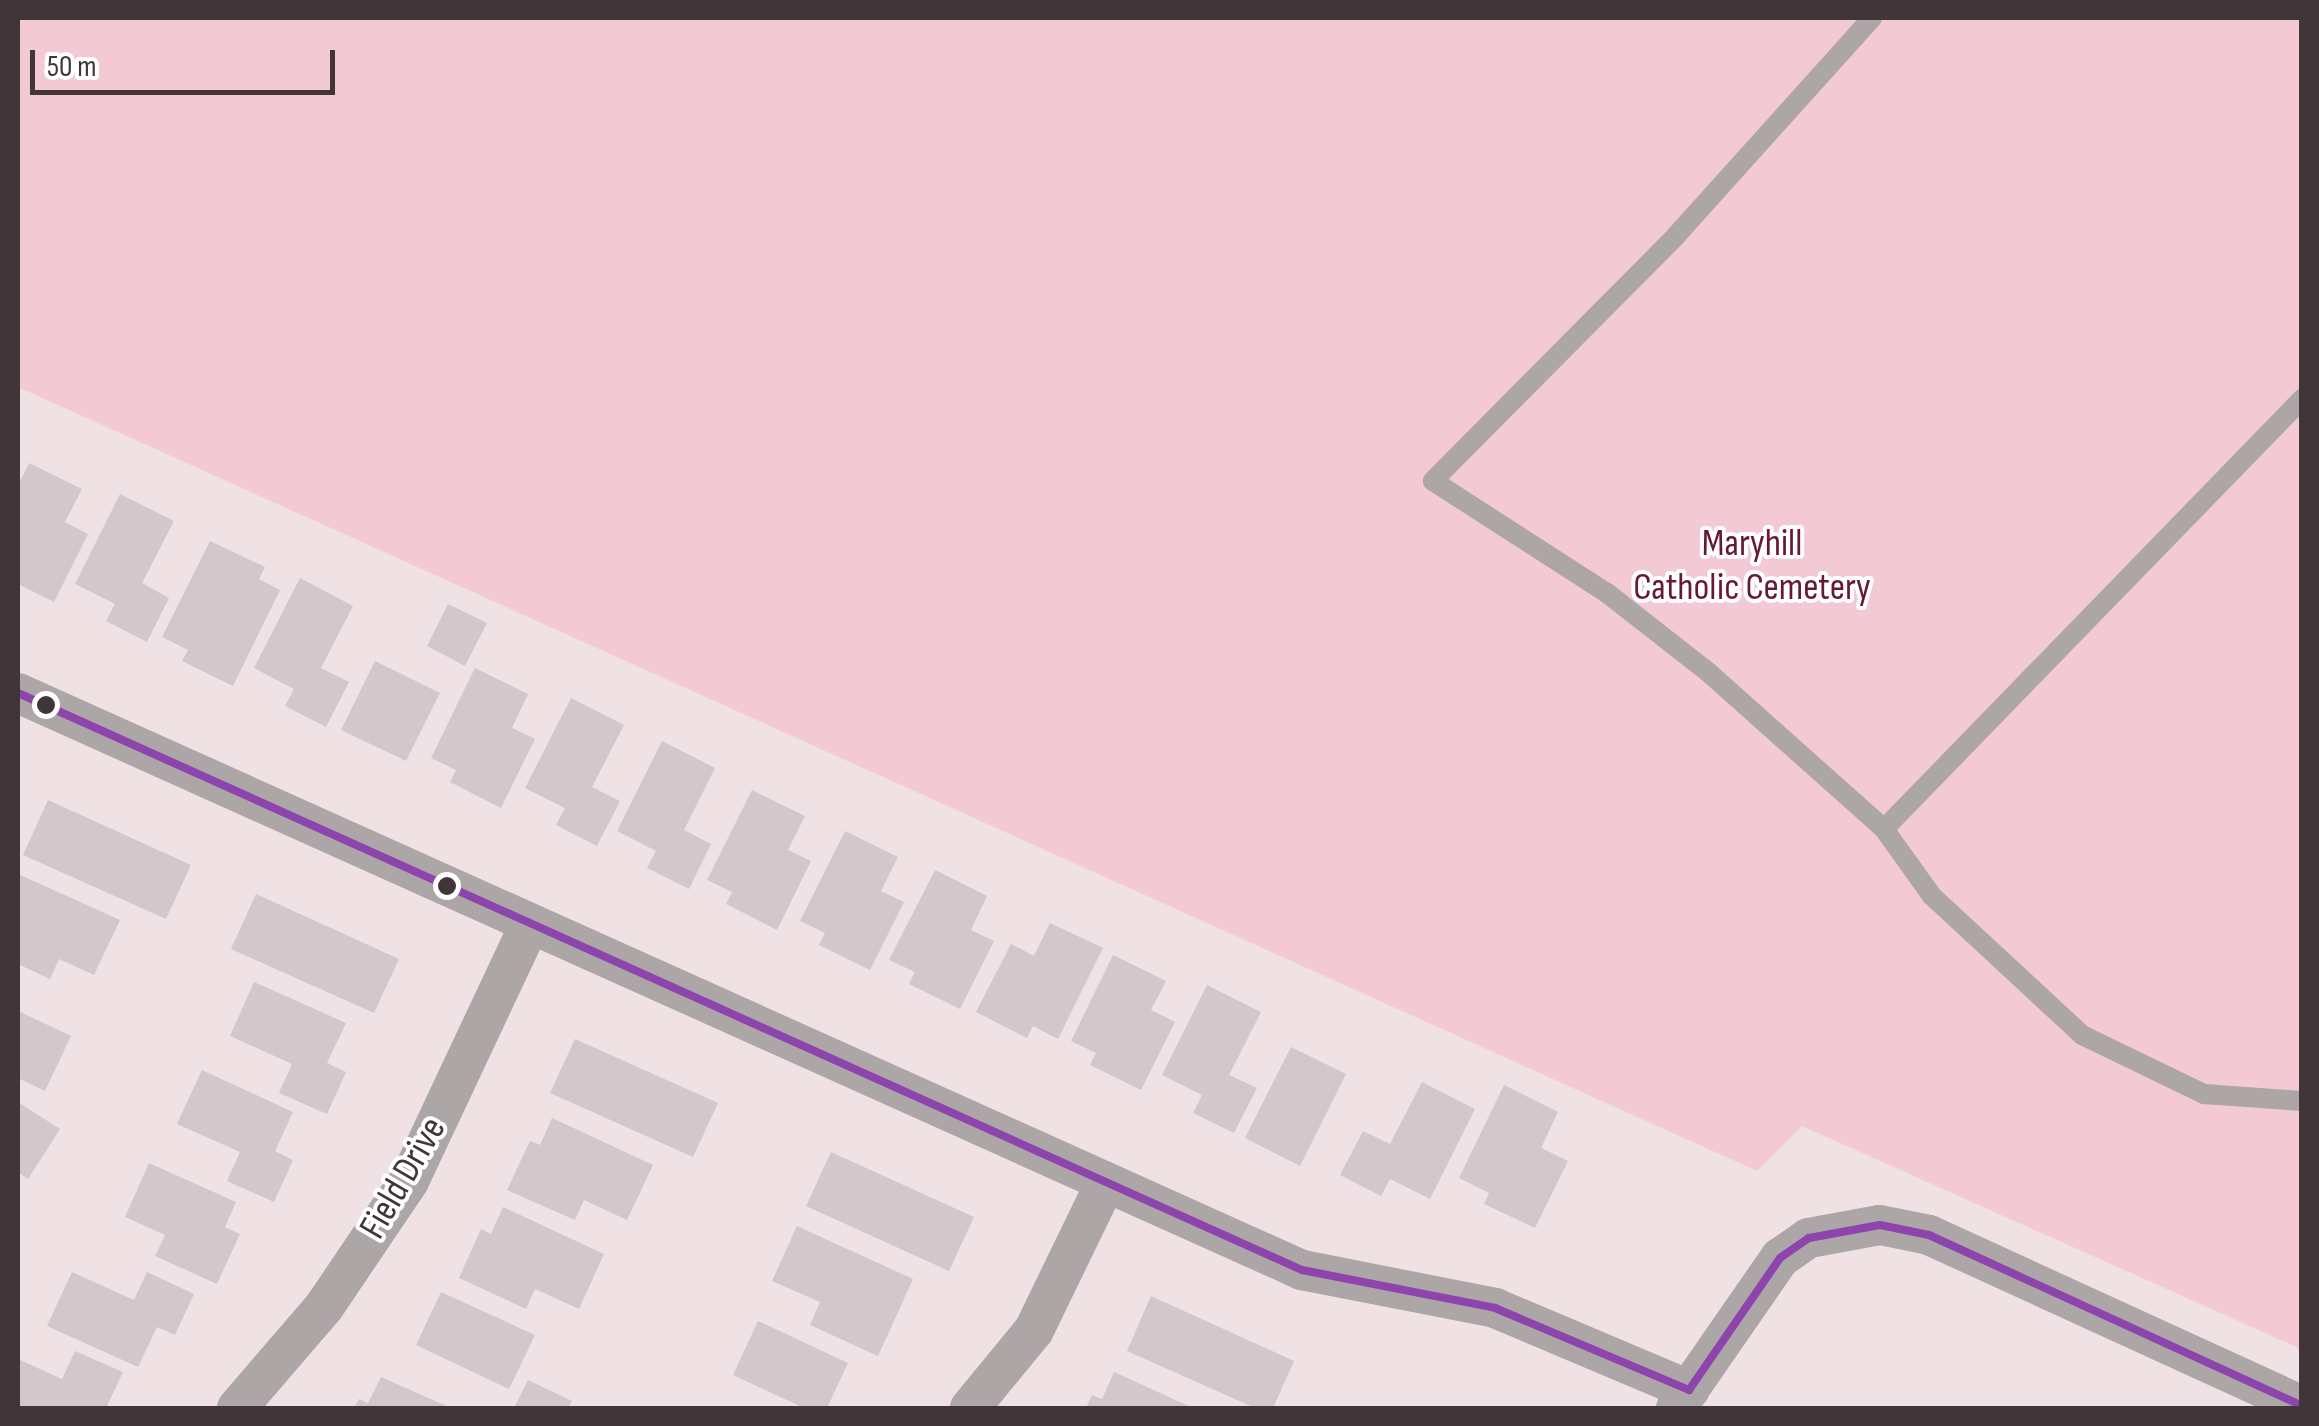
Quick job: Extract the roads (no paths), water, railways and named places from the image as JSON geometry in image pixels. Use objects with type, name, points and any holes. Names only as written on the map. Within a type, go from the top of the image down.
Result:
[{"type":"street","points":[[18,693],[1302,1270],[1538,1321],[1682,1399],[1780,1258],[1809,1238],[1880,1225],[1929,1235],[2302,1406]]},
{"type":"street","name":"Field Drive","points":[[237,1408],[324,1307],[410,1181],[530,924]]},
{"type":"street","points":[[970,1408],[1034,1330],[1105,1184]]},
{"type":"lane","points":[[1872,18],[1676,236],[1433,481],[1608,593],[1884,829],[1932,896],[2082,1035],[2204,1094],[2302,1101]]},
{"type":"lane","points":[[1884,829],[2302,399]]},
{"type":"park label","name":"Maryhill Catholic Cemetery","points":[[1752,566]]}]
